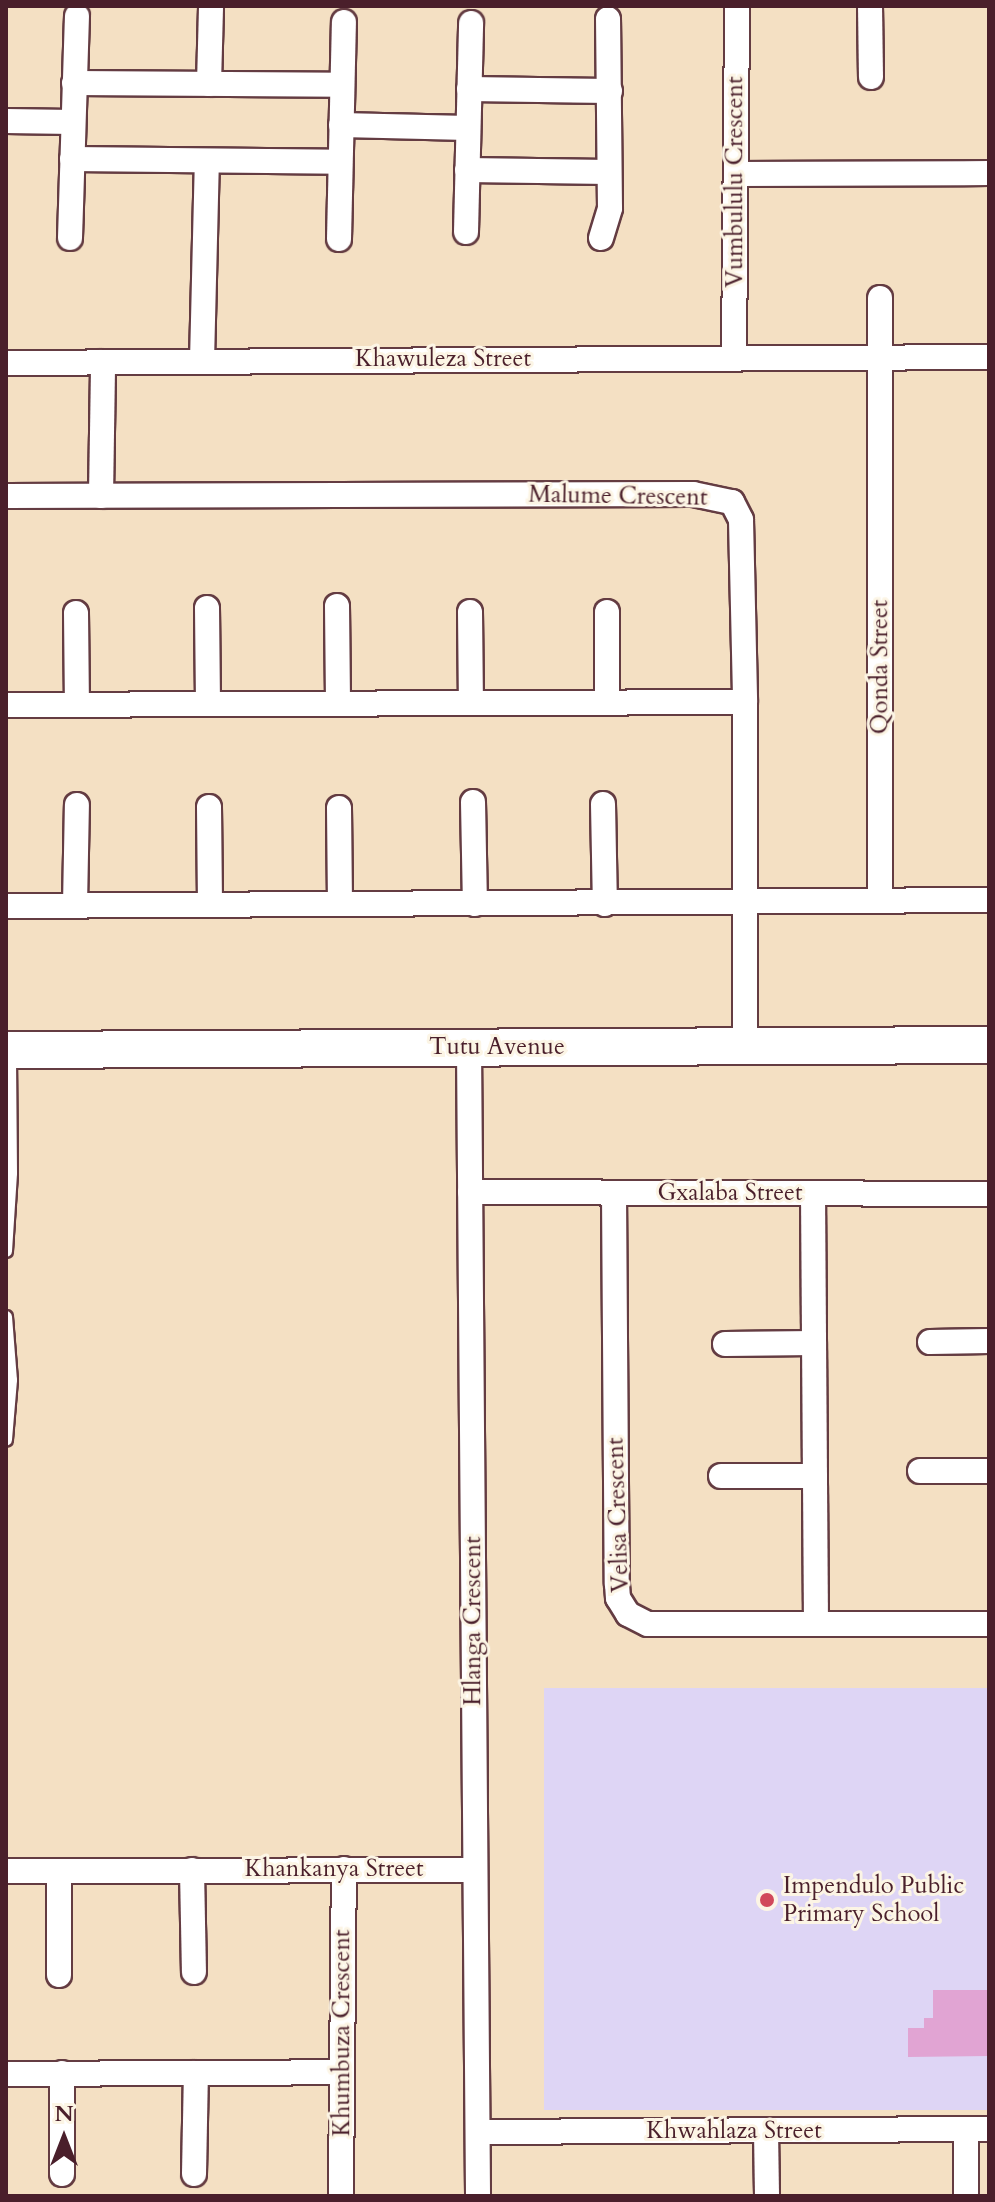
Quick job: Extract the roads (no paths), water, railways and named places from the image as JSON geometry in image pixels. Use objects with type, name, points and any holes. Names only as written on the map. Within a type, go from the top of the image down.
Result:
[{"type":"street","points":[[209,84],[211,6]]},
{"type":"street","name":"Vumbululu Crescent","points":[[734,357],[737,6]]},
{"type":"street","points":[[870,6],[871,77]]},
{"type":"street","points":[[70,238],[77,16]]},
{"type":"street","points":[[601,238],[609,217],[608,19]]},
{"type":"street","points":[[339,239],[344,22]]},
{"type":"street","points":[[466,232],[471,23]]},
{"type":"street","points":[[74,83],[342,85]]},
{"type":"street","points":[[469,89],[610,91]]},
{"type":"street","points":[[6,121],[73,122]]},
{"type":"street","points":[[341,125],[468,128]]},
{"type":"street","points":[[72,159],[340,162]]},
{"type":"street","points":[[202,361],[207,161]]},
{"type":"street","points":[[467,170],[609,172]]},
{"type":"street","points":[[737,174],[989,173]]},
{"type":"street","name":"Qonda Street","points":[[880,298],[880,901]]},
{"type":"street","name":"Khawuleza Street","points":[[6,363],[989,357]]},
{"type":"street","points":[[101,496],[103,362]]},
{"type":"street","name":"Malume Crescent","points":[[6,496],[693,494],[724,498],[737,509],[741,520],[745,702],[745,1045]]},
{"type":"street","points":[[337,606],[338,703]]},
{"type":"street","points":[[207,608],[208,704]]},
{"type":"street","points":[[470,612],[471,703]]},
{"type":"street","points":[[607,612],[607,703]]},
{"type":"street","points":[[76,613],[77,704]]},
{"type":"street","points":[[6,705],[745,702]]},
{"type":"street","points":[[473,802],[475,904]]},
{"type":"street","points":[[603,804],[605,904]]},
{"type":"street","points":[[75,905],[77,805]]},
{"type":"street","points":[[209,807],[210,905]]},
{"type":"street","points":[[339,808],[340,904]]},
{"type":"street","points":[[6,906],[989,900]]},
{"type":"street","name":"Tutu Avenue","points":[[8,1050],[989,1045]]},
{"type":"street","name":"Hlanga Crescent","points":[[469,1047],[478,2196]]},
{"type":"street","name":"Gxalaba Street","points":[[470,1192],[989,1194]]},
{"type":"street","name":"Velisa Crescent","points":[[614,1193],[617,1584],[622,1607],[636,1620],[648,1624],[989,1624]]},
{"type":"street","points":[[813,1193],[816,1623]]},
{"type":"street","points":[[930,1342],[989,1341]]},
{"type":"street","points":[[725,1344],[814,1343]]},
{"type":"street","points":[[920,1471],[989,1471]]},
{"type":"street","points":[[721,1476],[815,1476]]},
{"type":"street","name":"Khumbuza Crescent","points":[[341,2196],[344,1869]]},
{"type":"street","points":[[192,1870],[194,1972]]},
{"type":"street","name":"Khankanya Street","points":[[6,1871],[475,1870]]},
{"type":"street","points":[[59,1871],[59,1975]]},
{"type":"street","points":[[6,2074],[342,2072]]},
{"type":"street","points":[[62,2073],[62,2174]]},
{"type":"street","points":[[194,2174],[196,2073]]},
{"type":"street","points":[[966,2196],[977,2130]]},
{"type":"street","name":"Khwahlaza Street","points":[[478,2132],[977,2130]]},
{"type":"street","points":[[766,2131],[767,2196]]},
{"type":"lane","points":[[6,1251],[11,1173],[8,1050]]},
{"type":"lane","points":[[6,1317],[11,1380],[6,1440]]},
{"type":"place","name":"Impendulo Public Primary School","points":[[767,1900]]}]
